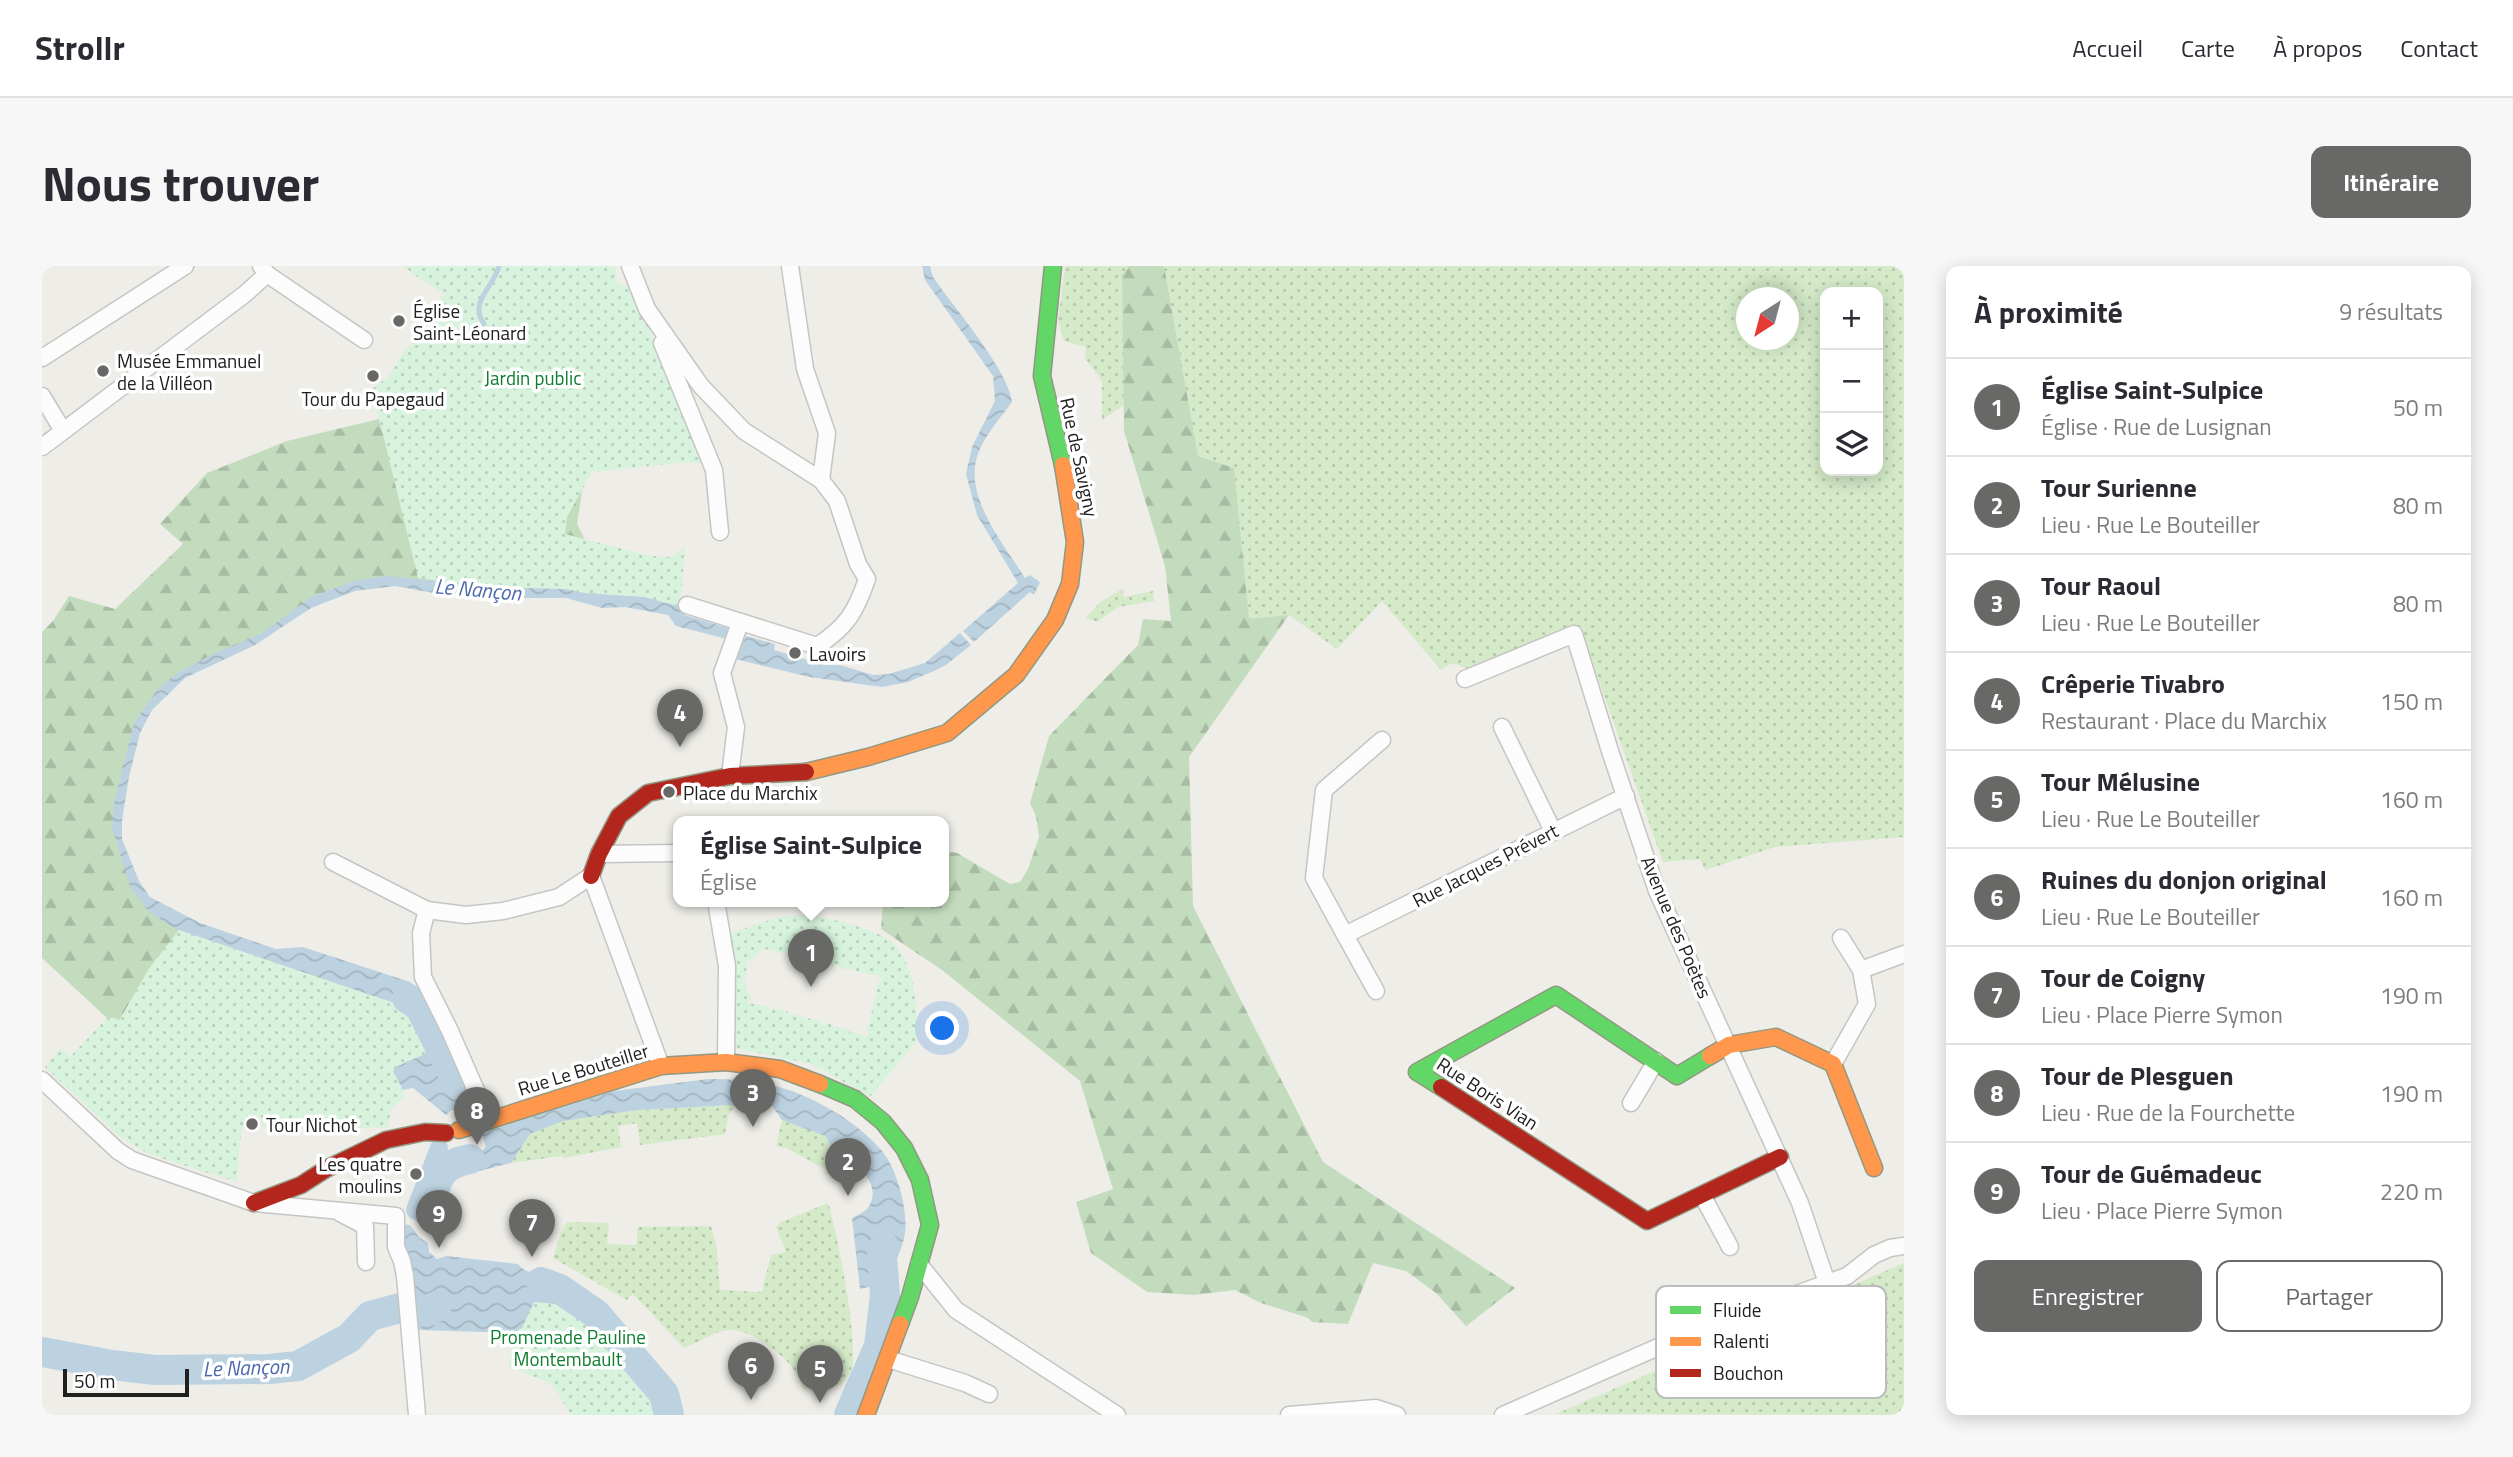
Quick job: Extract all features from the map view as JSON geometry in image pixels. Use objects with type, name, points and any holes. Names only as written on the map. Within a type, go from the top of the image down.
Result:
[{"type":"street","points":[[42,358],[185,266]]},
{"type":"street","points":[[630,266],[714,470],[720,532]]},
{"type":"street","points":[[790,266],[805,369],[827,433],[821,480]]},
{"type":"street","name":"Rue de Savigny","points":[[735,776],[808,772],[947,733],[1012,680],[1055,620],[1070,584],[1075,542],[1068,486],[1042,376],[1053,266]]},
{"type":"street","points":[[42,447],[236,301],[264,270],[364,340]]},
{"type":"street","points":[[647,309],[701,386],[744,431],[821,480],[837,502],[858,564],[867,579],[858,607],[832,636],[817,646],[738,626],[687,605]]},
{"type":"street","points":[[42,396],[63,431]]},
{"type":"street","points":[[333,862],[428,910],[466,915],[503,911],[559,897],[591,876],[619,816],[648,793],[735,776],[736,727],[722,673],[738,626]]},
{"type":"street","name":"Avenue des Poètes","points":[[1465,679],[1574,634],[1609,751],[1657,891],[1800,1203],[1827,1283]]},
{"type":"street","points":[[1502,727],[1553,831]]},
{"type":"street","points":[[1376,991],[1314,878],[1324,790],[1381,740]]},
{"type":"street","name":"Rue Jacques Prévert","points":[[1345,935],[1626,796]]},
{"type":"street","points":[[599,854],[673,853]]},
{"type":"street","points":[[591,876],[661,1066]]},
{"type":"street","points":[[717,907],[727,966],[726,1062]]},
{"type":"street","points":[[428,910],[421,933],[423,977],[489,1120]]},
{"type":"street","points":[[1833,1064],[1867,1003],[1861,970],[1841,938]]},
{"type":"street","points":[[1861,970],[1904,954]]},
{"type":"street","name":"Rue Boris Vian","points":[[1729,1045],[1677,1076],[1556,995],[1417,1072],[1647,1222],[1780,1157]]},
{"type":"street","points":[[1729,1045],[1776,1037],[1833,1064],[1874,1168]]},
{"type":"street","points":[[1631,1103],[1656,1061]]},
{"type":"street","name":"Rue Le Bouteiller","points":[[254,1203],[301,1185],[326,1169],[386,1140],[425,1132],[452,1132],[661,1066],[726,1062],[780,1069],[808,1078],[855,1099],[883,1122],[904,1148],[920,1180],[930,1225],[910,1297],[866,1415]]},
{"type":"street","points":[[42,1080],[118,1151],[132,1160],[254,1203],[396,1216],[396,1247],[402,1261],[417,1415]]},
{"type":"street","points":[[1703,1195],[1730,1247]]},
{"type":"street","points":[[335,1210],[365,1226],[366,1262]]},
{"type":"street","points":[[1819,1286],[1847,1276],[1874,1255],[1890,1248],[1904,1246]]},
{"type":"street","points":[[919,1264],[956,1310],[1117,1415]]},
{"type":"street","points":[[1503,1415],[1656,1348]]},
{"type":"street","points":[[888,1359],[965,1383],[989,1394]]},
{"type":"street","points":[[1289,1415],[1376,1408],[1397,1415]]},
{"type":"green space","name":"Jardin public","points":[[403,266],[615,266],[617,284],[630,287],[650,331],[703,464],[688,462],[592,472],[567,517],[565,534],[650,556],[671,557],[685,547],[680,607],[645,597],[564,589],[485,587],[418,578],[372,389],[389,376],[407,346],[412,346],[411,343],[418,332],[427,337],[429,332],[421,327],[432,311],[439,316],[442,312],[435,306],[441,297],[445,296],[444,292],[440,292]]},
{"type":"green space","points":[[1065,266],[1129,266],[1122,275],[1124,405],[1102,420],[1102,381],[1085,358],[1086,347],[1064,341],[1058,321]]},
{"type":"green space","points":[[1129,266],[1163,266],[1198,456],[1234,468],[1249,619],[1289,615],[1189,757],[1193,906],[1323,1162],[1515,1288],[1466,1326],[1436,1293],[1406,1271],[1373,1263],[1348,1324],[1312,1322],[1308,1318],[1261,1303],[1235,1290],[1194,1295],[1147,1292],[1091,1253],[1076,1202],[1113,1189],[1080,1081],[942,970],[881,929],[883,907],[949,907],[949,852],[957,853],[1010,884],[1020,882],[1028,869],[1039,837],[1036,816],[1030,803],[1049,736],[1138,645],[1143,619],[1171,621],[1165,566],[1124,431],[1122,275]]},
{"type":"green space","points":[[1163,266],[1904,266],[1904,837],[1775,847],[1705,870],[1700,859],[1663,862],[1580,628],[1474,671],[1452,663],[1441,670],[1382,601],[1337,649],[1289,615],[1249,620],[1234,468],[1198,456]]},
{"type":"green space","points":[[379,419],[387,447],[584,478],[577,524],[590,550],[518,587],[394,581],[351,586],[169,685],[156,698],[131,743],[114,822],[136,891],[182,922],[179,930],[149,969],[119,1021],[107,1018],[42,958],[42,632],[53,621],[69,596],[115,609],[183,544],[160,524],[207,473],[287,441]]},
{"type":"green space","points":[[1122,589],[1124,597],[1153,591],[1154,601],[1118,607],[1097,622],[1086,618],[1099,603]]},
{"type":"green space","points":[[805,915],[856,925],[884,937],[895,945],[903,956],[913,984],[916,1042],[870,1097],[812,1064],[735,1048],[726,935],[778,917]],"holes":[[[762,946],[783,953],[786,951],[786,954],[801,958],[804,955],[804,959],[819,962],[822,960],[822,963],[835,966],[838,964],[838,967],[851,970],[854,967],[854,971],[864,973],[866,970],[867,974],[880,975],[882,978],[876,992],[878,995],[875,995],[873,1016],[870,1018],[867,1032],[869,1035],[865,1038],[864,1035],[853,1032],[850,1034],[850,1030],[836,1026],[834,1029],[833,1025],[826,1023],[824,1026],[822,1022],[809,1018],[806,1021],[806,1018],[791,1013],[789,1017],[788,1012],[773,1008],[772,1011],[771,1007],[749,1003],[748,1000],[751,999],[741,982],[745,980],[745,961],[746,959],[749,962],[762,950]]]},
{"type":"green space","points":[[179,930],[409,1008],[441,1046],[393,1071],[405,1096],[390,1111],[389,1127],[286,1130],[261,1127],[262,1122],[258,1115],[249,1114],[241,1136],[237,1182],[149,1154],[120,1137],[45,1067],[60,1049],[71,1056],[107,1018],[120,1020],[149,969]]},
{"type":"green space","points":[[735,1105],[729,1114],[725,1134],[640,1145],[637,1123],[618,1126],[621,1147],[564,1158],[562,1156],[511,1163],[530,1134],[563,1121],[637,1110]]},
{"type":"green space","points":[[782,1120],[825,1136],[835,1153],[838,1169],[826,1175],[825,1169],[786,1148],[776,1146]]},
{"type":"green space","points":[[472,1154],[475,1172],[451,1170],[447,1177],[449,1187],[440,1209],[420,1207],[436,1164],[442,1166],[450,1159]]},
{"type":"green space","points":[[828,1203],[846,1289],[853,1358],[851,1371],[841,1385],[821,1390],[810,1387],[804,1390],[794,1370],[783,1357],[746,1333],[730,1330],[717,1333],[684,1348],[635,1296],[632,1294],[627,1300],[553,1258],[567,1222],[609,1223],[607,1244],[636,1245],[638,1227],[711,1226],[716,1244],[720,1290],[762,1292],[771,1255],[786,1252],[776,1227],[781,1222]]},
{"type":"green space","points":[[1904,1263],[1904,1415],[1556,1414],[1656,1371],[1656,1398],[1886,1398],[1886,1286],[1851,1286]]},
{"type":"green space","name":"Promenade Pauline Montembault","points":[[574,1301],[596,1314],[664,1394],[669,1415],[571,1415],[553,1385],[509,1366],[514,1333],[522,1328],[533,1302],[568,1305]]},
{"type":"water","points":[[922,266],[930,266],[933,277],[991,356],[1009,389],[1012,402],[979,451],[975,467],[976,484],[980,501],[996,534],[1025,578],[1030,575],[1040,582],[1034,595],[1030,592],[974,642],[963,631],[1018,583],[977,515],[966,474],[972,447],[995,401],[993,376],[925,280]]},
{"type":"water","points":[[388,576],[485,587],[565,589],[645,597],[680,607],[685,615],[731,629],[727,639],[676,626],[668,615],[625,607],[602,608],[566,598],[498,598],[439,594],[395,586],[355,591],[311,608],[255,645],[185,678],[152,710],[140,733],[122,821],[122,839],[139,881],[150,897],[200,923],[276,949],[303,947],[410,982],[424,995],[440,1023],[428,1029],[420,1017],[409,1008],[176,929],[149,912],[130,887],[112,827],[114,803],[134,723],[157,690],[176,674],[209,656],[262,633],[311,597],[357,580]]},
{"type":"water","points":[[960,633],[971,645],[946,665],[908,682],[882,687],[809,677],[735,659],[746,636],[775,644],[774,650],[824,665],[840,665],[873,675],[889,674],[925,663]]},
{"type":"water","points":[[449,1043],[482,1114],[466,1122],[460,1111],[451,1110],[446,1115],[413,1088],[403,1090],[393,1071],[398,1066]]},
{"type":"water","points":[[708,1079],[764,1083],[802,1095],[846,1119],[882,1151],[897,1179],[905,1223],[902,1245],[886,1283],[860,1289],[852,1218],[871,1203],[873,1196],[868,1178],[852,1166],[838,1169],[835,1153],[825,1136],[782,1120],[769,1102],[759,1098],[743,1097],[735,1105],[637,1110],[563,1121],[530,1134],[511,1163],[479,1171],[477,1155],[486,1147],[482,1133],[614,1091]]},
{"type":"water","points":[[401,1224],[410,1225],[419,1237],[428,1243],[429,1252],[437,1259],[446,1256],[518,1264],[531,1272],[542,1270],[556,1276],[581,1296],[568,1305],[534,1302],[522,1328],[514,1333],[419,1330],[411,1260],[400,1246]]},
{"type":"waterway","points":[[484,324],[480,316],[480,302],[499,266]]},
{"type":"waterway","name":"Le Nançon","points":[[407,998],[420,1007],[458,1083]]},
{"type":"waterway","name":"Le Nançon","points":[[415,1210],[439,1148]]},
{"type":"waterway","points":[[427,1211],[436,1183],[444,1170],[470,1159]]},
{"type":"waterway","points":[[849,1415],[879,1346],[885,1295],[882,1256],[884,1246]]},
{"type":"waterway","points":[[541,1282],[560,1289],[596,1314],[664,1394],[669,1415]]},
{"type":"waterway","name":"Le Nançon","points":[[42,1352],[155,1370],[269,1369],[298,1366],[349,1338],[370,1316],[400,1308],[416,1312],[429,1311],[437,1306]]},
{"type":"traffic: fast","points":[[1053,266],[1042,376],[1063,465]]},
{"type":"traffic: fast","points":[[1441,1087],[1417,1072],[1556,995],[1677,1076],[1710,1056]]},
{"type":"traffic: fast","points":[[820,1084],[855,1099],[883,1122],[904,1148],[920,1180],[930,1225],[900,1324]]},
{"type":"traffic: slow","points":[[806,772],[947,733],[1016,675],[1055,620],[1070,584],[1075,542],[1063,465]]},
{"type":"traffic: slow","points":[[1710,1056],[1729,1045],[1776,1037],[1833,1064],[1874,1168]]},
{"type":"traffic: slow","points":[[459,1130],[661,1066],[726,1062],[780,1069],[820,1084]]},
{"type":"traffic: slow","points":[[866,1415],[900,1324]]},
{"type":"traffic: jam","points":[[591,876],[619,816],[648,793],[730,776],[806,772]]},
{"type":"traffic: jam","points":[[1441,1087],[1647,1221],[1780,1157]]},
{"type":"traffic: jam","points":[[254,1203],[301,1185],[326,1169],[386,1140],[425,1132],[446,1133]]},
{"type":"place","name":"Église Saint-Léonard","points":[[399,321]]},
{"type":"place","name":"Musée Emmanuel de la Villéon","points":[[103,371]]},
{"type":"place","name":"Tour du Papegaud","points":[[373,376]]},
{"type":"place","name":"Lavoirs","points":[[795,653]]},
{"type":"place","name":"Crêperie Tivabro","points":[[680,747]]},
{"type":"place","name":"Place du Marchix","points":[[669,792]]},
{"type":"place","name":"Église Saint-Sulpice","points":[[811,987]]},
{"type":"place","name":"Tour Nichot","points":[[252,1124]]},
{"type":"place","name":"Tour Raoul","points":[[753,1127]]},
{"type":"place","name":"Tour de Plesguen","points":[[477,1145]]},
{"type":"place","name":"Les quatre moulins","points":[[416,1174]]},
{"type":"place","name":"Tour Surienne","points":[[848,1196]]},
{"type":"place","name":"Tour de Guémadeuc","points":[[439,1248]]},
{"type":"place","name":"Tour de Coigny","points":[[532,1257]]},
{"type":"place","name":"Ruines du donjon original","points":[[751,1400]]},
{"type":"place","name":"Tour Mélusine","points":[[820,1403]]}]
